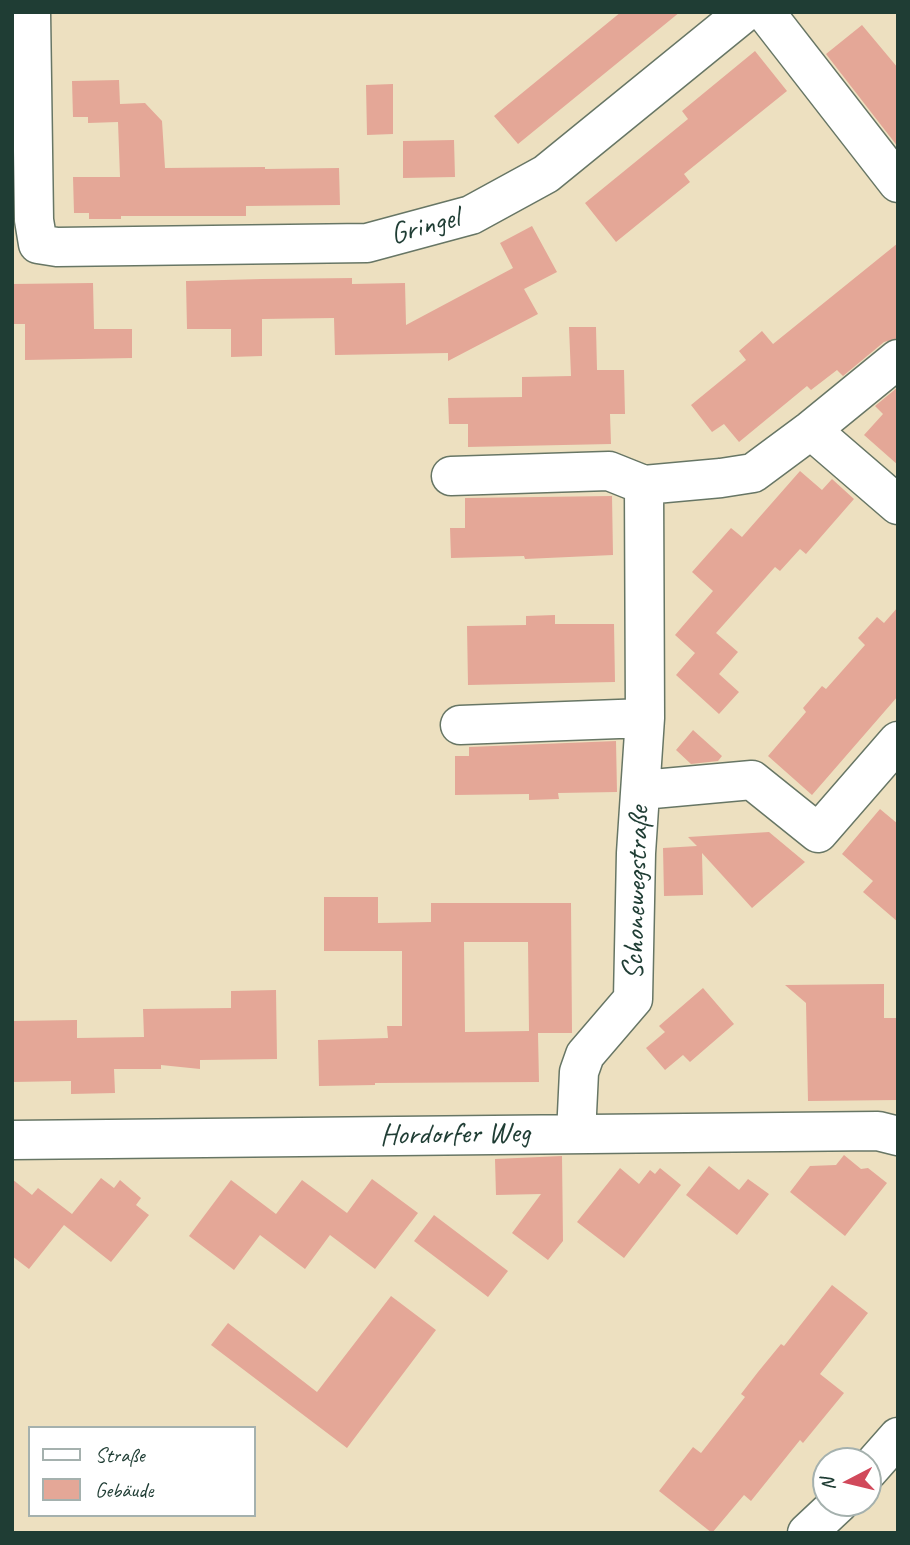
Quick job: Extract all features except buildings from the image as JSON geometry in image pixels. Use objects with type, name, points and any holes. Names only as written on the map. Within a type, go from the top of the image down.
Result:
[{"type":"street","name":"Gringel","points":[[31,12],[34,220],[38,244],[57,247],[367,243],[471,215],[546,174],[745,12]]},
{"type":"street","points":[[765,12],[898,183]]},
{"type":"street","points":[[451,475],[608,471],[645,485],[753,473],[898,359]]},
{"type":"street","points":[[811,430],[898,505]]},
{"type":"street","name":"Schonewegstraße","points":[[576,1134],[579,1072],[585,1055],[633,999],[636,853],[645,718],[645,485]]},
{"type":"street","points":[[460,725],[645,718]]},
{"type":"street","points":[[642,790],[752,780],[818,833],[898,741]]},
{"type":"street","name":"Hordorfer Weg","points":[[12,1140],[878,1131],[898,1136]]},
{"type":"street","points":[[882,1456],[898,1437]]},
{"type":"street","points":[[807,1533],[824,1517]]}]
